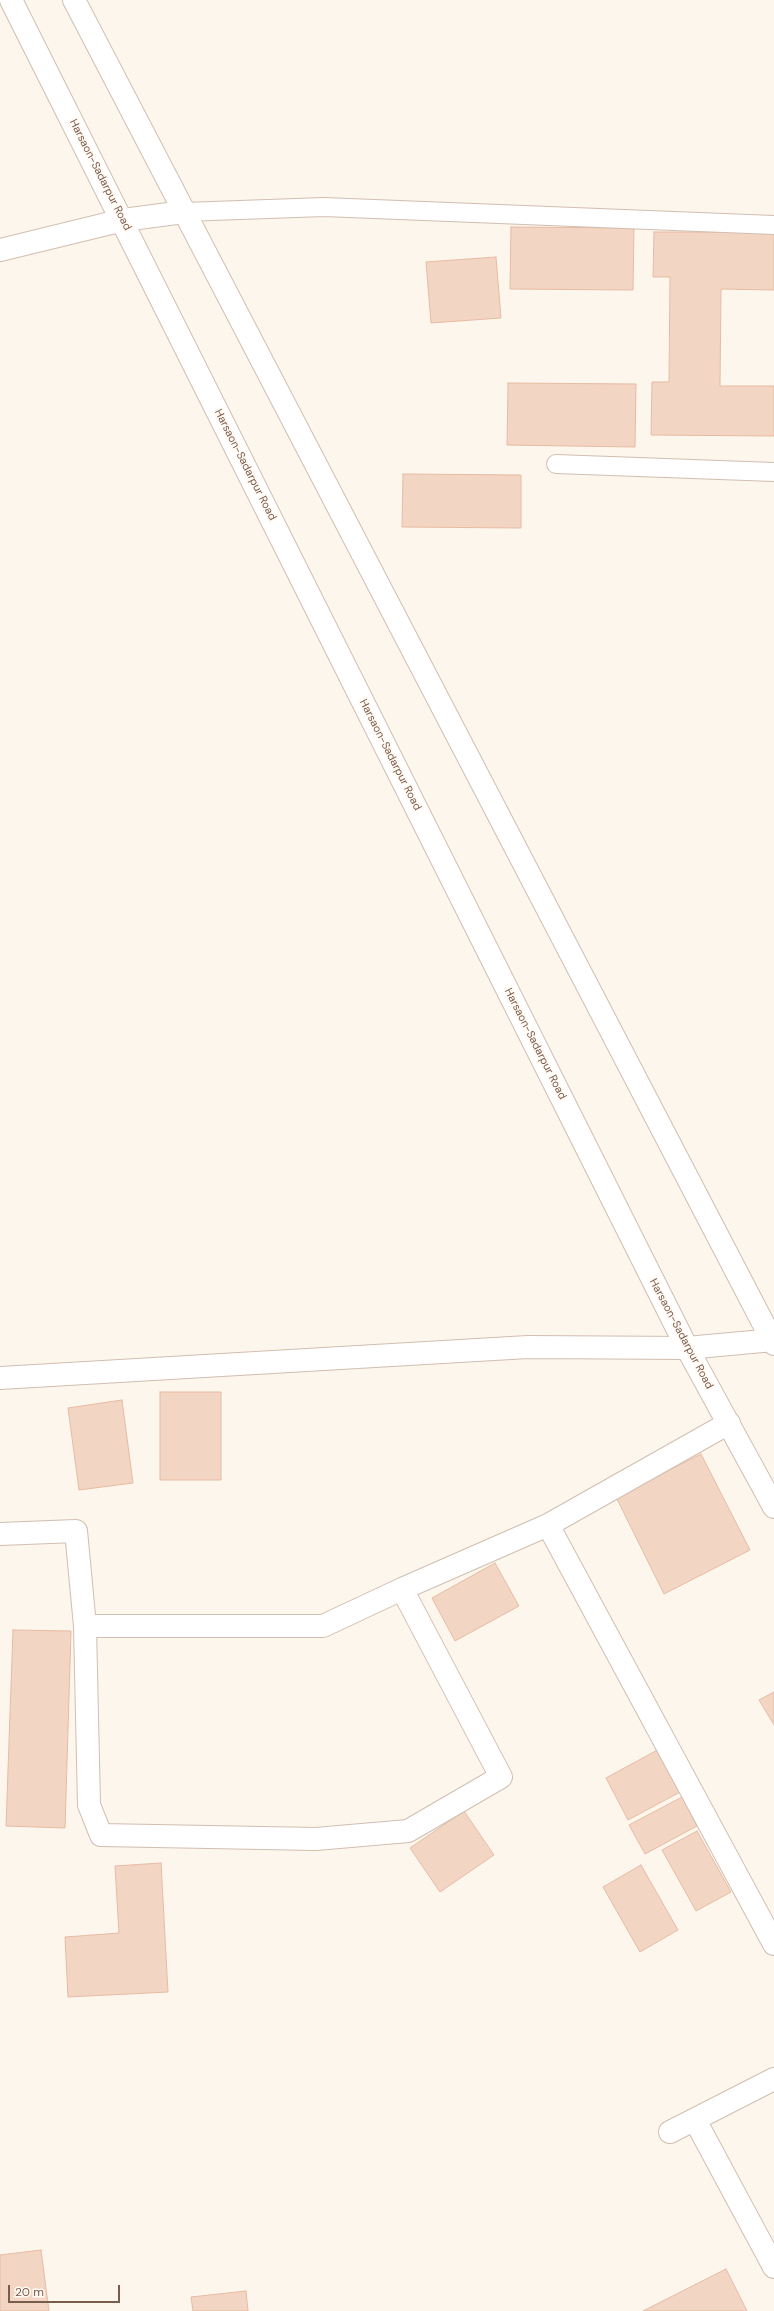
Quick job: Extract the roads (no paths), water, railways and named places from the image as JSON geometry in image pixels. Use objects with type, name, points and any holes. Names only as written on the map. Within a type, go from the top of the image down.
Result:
[{"type":"street","name":"Harsaon-Sadarpur Road","points":[[11,0],[687,1348],[730,1423],[774,1507]]},
{"type":"street","points":[[0,1378],[528,1347],[687,1348],[773,1342],[184,212],[172,185],[74,0]]},
{"type":"street","points":[[0,250],[122,220],[184,212]]},
{"type":"street","points":[[85,1626],[323,1626],[402,1589],[548,1525],[730,1423]]},
{"type":"street","points":[[548,1525],[774,1944]]},
{"type":"street","points":[[0,1534],[76,1531],[85,1626],[89,1805],[101,1835],[316,1839],[408,1831],[502,1777],[402,1589]]},
{"type":"street","points":[[670,2132],[774,2079]]},
{"type":"street","points":[[695,2120],[774,2267]]},
{"type":"lane","points":[[184,212],[324,207],[774,225]]},
{"type":"lane","points":[[556,464],[774,472]]}]
